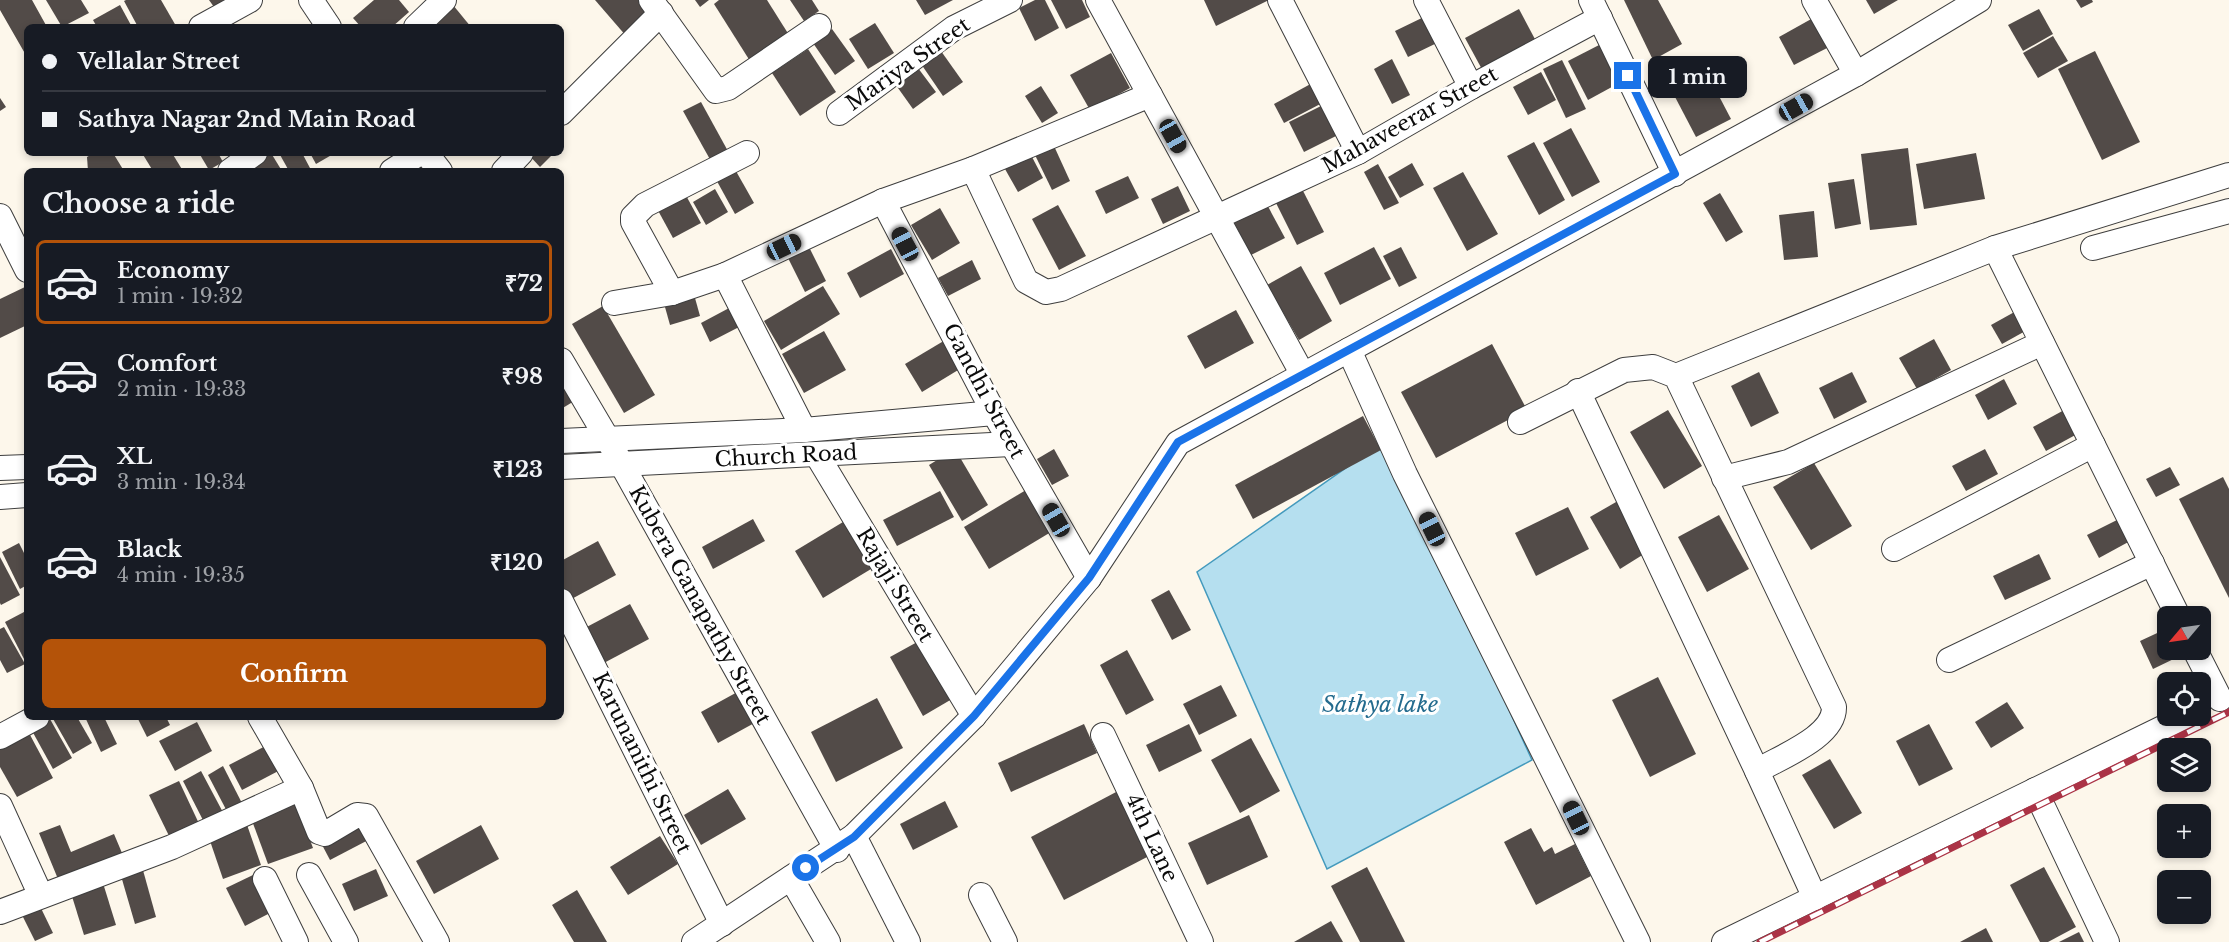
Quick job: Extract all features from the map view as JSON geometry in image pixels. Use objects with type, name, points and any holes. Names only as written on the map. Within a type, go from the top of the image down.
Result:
[{"type":"street","points":[[206,24],[250,0]]},
{"type":"street","points":[[311,0],[327,24]]},
{"type":"street","points":[[419,24],[444,0]]},
{"type":"street","name":"Mariya Street","points":[[839,113],[946,33],[1010,0]]},
{"type":"street","points":[[1098,0],[1303,375]]},
{"type":"street","points":[[1280,0],[1358,152]]},
{"type":"street","points":[[1426,0],[1471,87]]},
{"type":"street","points":[[1814,0],[1856,74]]},
{"type":"street","points":[[694,942],[845,843],[974,716],[1089,578],[1178,442],[1675,174],[1856,74],[1979,0]]},
{"type":"street","points":[[564,110],[656,6],[710,87],[722,92],[819,26]]},
{"type":"street","points":[[1595,9],[1675,174]]},
{"type":"street","name":"Mahaveerar Street","points":[[972,169],[1026,281],[1046,292],[1061,289],[1358,152],[1471,87],[1595,9]]},
{"type":"street","points":[[614,303],[672,293],[725,275],[883,201],[972,169],[1150,96]]},
{"type":"street","points":[[672,293],[633,222],[633,217],[645,205],[747,153]]},
{"type":"street","points":[[234,168],[251,156]]},
{"type":"street","points":[[397,168],[415,156]]},
{"type":"street","points":[[428,156],[438,168]]},
{"type":"street","points":[[507,168],[518,156]]},
{"type":"street","points":[[1520,422],[1624,370],[1653,368],[1676,375],[1995,249],[2229,175]]},
{"type":"street","name":"Gandhi Street","points":[[883,201],[994,413],[1089,578]]},
{"type":"street","points":[[2093,248],[2229,210]]},
{"type":"street","points":[[0,216],[24,264]]},
{"type":"street","points":[[1995,249],[2173,606]]},
{"type":"street","points":[[725,275],[804,430]]},
{"type":"street","points":[[1725,478],[1788,462],[2042,343]]},
{"type":"street","points":[[1349,350],[1405,474],[1638,942]]},
{"type":"street","name":"Kubera Ganapathy Street","points":[[564,365],[845,843],[908,942]]},
{"type":"street","points":[[1676,375],[1834,707],[1834,716],[1825,732],[1757,771]]},
{"type":"street","points":[[1578,391],[1815,898]]},
{"type":"street","name":"Church Road","points":[[564,441],[804,430],[994,413]]},
{"type":"street","name":"Church Road","points":[[564,466],[1011,444]]},
{"type":"street","points":[[1894,549],[2093,445]]},
{"type":"street","name":"Rajaji Street","points":[[817,455],[974,716]]},
{"type":"street","points":[[0,468],[24,467]]},
{"type":"street","points":[[0,497],[24,495]]},
{"type":"street","points":[[1949,660],[2152,564]]},
{"type":"street","name":"Karunanithi Street","points":[[564,607],[722,924]]},
{"type":"street","points":[[2199,660],[2216,701]]},
{"type":"street","points":[[0,737],[31,720]]},
{"type":"street","points":[[262,720],[301,788],[321,834],[327,833],[357,815],[366,816],[437,942]]},
{"type":"street","points":[[1724,942],[2166,726]]},
{"type":"street","name":"4th Lane","points":[[1103,735],[1201,942]]},
{"type":"street","points":[[0,912],[172,847],[301,788]]},
{"type":"street","points":[[2035,790],[2106,942]]},
{"type":"street","points":[[0,806],[41,896]]},
{"type":"street","points":[[309,875],[346,942]]},
{"type":"street","points":[[791,878],[828,942]]},
{"type":"street","points":[[265,879],[296,942]]},
{"type":"street","points":[[981,895],[1005,942]]},
{"type":"water","name":"Sathya lake","points":[[1386,440],[1532,760],[1327,869],[1197,572]]},
{"type":"building","points":[[0,0],[32,0],[45,24],[24,24],[24,52],[0,10]]},
{"type":"building","points":[[46,0],[81,0],[89,13],[68,24],[60,24]]},
{"type":"building","points":[[161,0],[175,24],[136,24],[124,1]]},
{"type":"building","points":[[209,0],[225,0],[214,7]]},
{"type":"building","points":[[374,0],[399,0],[409,12],[395,24],[358,24],[353,18]]},
{"type":"building","points":[[595,0],[647,0],[657,11],[627,37]]},
{"type":"building","points":[[695,0],[709,0],[700,7]]},
{"type":"building","points":[[719,0],[767,0],[789,35],[750,61],[714,4]]},
{"type":"building","points":[[790,0],[812,0],[819,11],[804,21]]},
{"type":"building","points":[[916,0],[953,0],[925,15]]},
{"type":"building","points":[[1035,0],[1045,0],[1059,28],[1035,41],[1019,8]]},
{"type":"building","points":[[1051,0],[1082,0],[1090,17],[1066,29]]},
{"type":"building","points":[[1204,0],[1269,0],[1216,26]]},
{"type":"building","points":[[1624,0],[1658,0],[1682,44],[1653,60]]},
{"type":"building","points":[[1866,0],[1898,0],[1874,14]]},
{"type":"building","points":[[2076,0],[2092,0],[2093,2],[2081,8]]},
{"type":"building","points":[[120,5],[130,24],[95,24],[93,20]]},
{"type":"building","points":[[453,5],[469,24],[435,24]]},
{"type":"building","points":[[1519,9],[1537,43],[1484,73],[1465,38]]},
{"type":"building","points":[[2039,9],[2053,34],[2023,51],[2008,25]]},
{"type":"building","points":[[1428,15],[1441,41],[1408,57],[1395,31]]},
{"type":"building","points":[[1813,18],[1829,47],[1794,65],[1779,37]]},
{"type":"building","points":[[875,23],[894,53],[868,69],[849,39]]},
{"type":"building","points":[[832,29],[855,61],[835,75],[813,43]]},
{"type":"building","points":[[2053,36],[2068,61],[2038,78],[2023,53]]},
{"type":"building","points":[[936,44],[963,82],[943,96],[917,58]]},
{"type":"building","points":[[1601,44],[1621,82],[1588,100],[1568,61]]},
{"type":"building","points":[[808,49],[836,92],[800,116],[772,73]]},
{"type":"building","points":[[2095,51],[2140,142],[2102,160],[2058,69]]},
{"type":"building","points":[[1111,53],[1130,88],[1090,110],[1070,75]]},
{"type":"building","points":[[1698,56],[1731,119],[1696,137],[1663,74]]},
{"type":"building","points":[[1392,59],[1410,95],[1392,104],[1374,69]]},
{"type":"building","points":[[1562,60],[1586,109],[1566,118],[1543,69]]},
{"type":"building","points":[[915,64],[936,92],[913,109],[893,81]]},
{"type":"building","points":[[1541,72],[1556,100],[1528,115],[1513,87]]},
{"type":"building","points":[[1316,81],[1326,101],[1284,123],[1274,104]]},
{"type":"building","points":[[1041,86],[1058,113],[1042,123],[1025,96]]},
{"type":"building","points":[[0,98],[6,107],[0,111]]},
{"type":"building","points":[[701,102],[729,153],[712,163],[683,111]]},
{"type":"building","points":[[1325,104],[1340,134],[1304,152],[1289,122]]},
{"type":"building","points":[[1571,128],[1600,182],[1572,197],[1543,143]]},
{"type":"building","points":[[1534,142],[1565,200],[1539,215],[1507,156]]},
{"type":"building","points":[[1054,146],[1070,181],[1052,190],[1035,155]]},
{"type":"building","points":[[1908,148],[1917,225],[1870,230],[1861,154]]},
{"type":"building","points":[[1976,153],[1985,199],[1924,209],[1916,164]]},
{"type":"building","points":[[1031,155],[1043,178],[1018,192],[1005,169]]},
{"type":"building","points":[[115,156],[122,168],[88,168],[87,157]]},
{"type":"building","points":[[144,156],[174,156],[181,168],[151,168]]},
{"type":"building","points":[[201,156],[220,156],[223,162],[208,168]]},
{"type":"building","points":[[266,156],[273,156],[280,168],[252,168],[250,165]]},
{"type":"building","points":[[281,156],[304,156],[310,168],[287,168]]},
{"type":"building","points":[[312,156],[330,156],[316,164]]},
{"type":"building","points":[[530,156],[551,156],[540,167]]},
{"type":"building","points":[[1412,163],[1424,185],[1400,198],[1388,177]]},
{"type":"building","points":[[732,164],[754,203],[735,214],[713,174]]},
{"type":"building","points":[[1378,164],[1399,203],[1384,210],[1364,172]]},
{"type":"building","points":[[1463,172],[1498,234],[1467,251],[1433,188]]},
{"type":"building","points":[[1128,176],[1139,198],[1106,214],[1095,191]]},
{"type":"building","points":[[1854,179],[1861,224],[1835,229],[1828,183]]},
{"type":"building","points":[[1299,183],[1324,232],[1297,245],[1273,197]]},
{"type":"building","points":[[1178,186],[1190,211],[1163,224],[1151,199]]},
{"type":"building","points":[[715,189],[728,212],[706,225],[693,202]]},
{"type":"building","points":[[683,190],[701,223],[673,238],[655,205]]},
{"type":"building","points":[[1720,193],[1743,232],[1726,242],[1703,203]]},
{"type":"building","points":[[1264,199],[1285,238],[1251,255],[1231,217]]},
{"type":"building","points":[[1058,205],[1086,256],[1059,270],[1032,219]]},
{"type":"building","points":[[940,208],[960,243],[932,260],[911,225]]},
{"type":"building","points":[[1814,211],[1818,257],[1784,260],[1779,215]]},
{"type":"building","points":[[808,245],[826,281],[805,292],[787,256]]},
{"type":"building","points":[[1374,247],[1391,279],[1340,305],[1324,273]]},
{"type":"building","points":[[1401,247],[1417,278],[1399,287],[1383,256]]},
{"type":"building","points":[[891,249],[904,274],[860,298],[847,273]]},
{"type":"building","points":[[972,260],[981,279],[948,296],[938,278]]},
{"type":"building","points":[[1301,266],[1332,321],[1299,340],[1267,285]]},
{"type":"building","points":[[823,286],[840,314],[781,350],[764,321]]},
{"type":"building","points":[[24,287],[24,326],[0,338],[0,299]]},
{"type":"building","points":[[695,298],[700,316],[670,325],[665,307]]},
{"type":"building","points":[[603,306],[655,395],[624,413],[572,324]]},
{"type":"building","points":[[731,307],[741,326],[710,342],[701,323]]},
{"type":"building","points":[[1236,310],[1254,343],[1205,369],[1187,336]]},
{"type":"building","points":[[2018,310],[2029,329],[2002,344],[1991,325]]},
{"type":"building","points":[[824,331],[846,370],[804,393],[782,354]]},
{"type":"building","points":[[952,336],[968,364],[922,392],[905,364]]},
{"type":"building","points":[[1934,339],[1951,370],[1917,389],[1899,358]]},
{"type":"building","points":[[1492,344],[1527,410],[1436,458],[1401,392]]},
{"type":"building","points":[[1759,372],[1779,413],[1751,427],[1731,386]]},
{"type":"building","points":[[1852,372],[1867,402],[1834,419],[1819,388]]},
{"type":"building","points":[[2004,379],[2017,404],[1988,420],[1975,395]]},
{"type":"building","points":[[564,381],[576,400],[564,407]]},
{"type":"building","points":[[2066,409],[2079,433],[2046,451],[2033,427]]},
{"type":"building","points":[[1668,410],[1702,466],[1664,489],[1630,432]]},
{"type":"building","points":[[1363,416],[1381,450],[1253,519],[1235,485]]},
{"type":"building","points":[[955,449],[988,505],[962,521],[929,465]]},
{"type":"building","points":[[1054,449],[1069,476],[1052,485],[1037,459]]},
{"type":"building","points":[[1985,449],[1998,474],[1966,491],[1952,466]]},
{"type":"building","points":[[1814,463],[1852,526],[1811,550],[1773,487]]},
{"type":"building","points":[[2170,467],[2180,485],[2156,497],[2146,479]]},
{"type":"building","points":[[2223,477],[2229,489],[2229,598],[2179,499]]},
{"type":"building","points":[[1026,490],[1051,532],[989,569],[964,527]]},
{"type":"building","points":[[940,491],[954,517],[897,546],[883,520]]},
{"type":"building","points":[[1623,498],[1652,549],[1620,569],[1590,517]]},
{"type":"building","points":[[1568,507],[1589,549],[1536,576],[1515,533]]},
{"type":"building","points":[[1719,515],[1749,569],[1707,592],[1678,537]]},
{"type":"building","points":[[853,516],[881,563],[823,598],[795,551]]},
{"type":"building","points":[[2121,518],[2132,540],[2099,558],[2087,535]]},
{"type":"building","points":[[753,519],[765,541],[713,569],[702,547]]},
{"type":"building","points":[[598,541],[616,575],[566,602],[564,598],[564,559]]},
{"type":"building","points":[[19,543],[24,553],[24,587],[20,589],[2,552]]},
{"type":"building","points":[[2039,554],[2051,579],[2005,600],[1993,576]]},
{"type":"building","points":[[0,557],[20,595],[1,605],[0,603]]},
{"type":"building","points":[[1169,590],[1191,630],[1172,640],[1151,600]]},
{"type":"building","points":[[630,604],[649,639],[602,664],[583,629]]},
{"type":"building","points":[[24,612],[24,659],[5,622]]},
{"type":"building","points":[[4,627],[24,662],[24,664],[7,673],[0,660],[0,629]]},
{"type":"building","points":[[2157,633],[2157,660],[2172,660],[2153,669],[2140,641]]},
{"type":"building","points":[[919,641],[952,699],[923,716],[890,657]]},
{"type":"building","points":[[1127,650],[1154,700],[1126,715],[1100,665]]},
{"type":"building","points":[[1658,677],[1696,754],[1650,777],[1612,700]]},
{"type":"building","points":[[1221,685],[1237,716],[1199,735],[1183,704]]},
{"type":"building","points":[[741,690],[758,721],[718,743],[701,712]]},
{"type":"building","points":[[877,698],[903,748],[836,782],[811,732]]},
{"type":"building","points":[[2007,702],[2024,728],[1991,748],[1975,722]]},
{"type":"building","points":[[51,720],[72,758],[53,769],[31,729]]},
{"type":"building","points":[[54,720],[79,720],[92,743],[73,754]]},
{"type":"building","points":[[86,720],[105,720],[117,744],[101,752]]},
{"type":"building","points":[[138,720],[168,720],[170,725],[147,737]]},
{"type":"building","points":[[197,722],[212,751],[175,771],[159,741]]},
{"type":"building","points":[[1084,724],[1097,753],[1011,792],[998,763]]},
{"type":"building","points":[[1189,724],[1202,751],[1159,772],[1146,745]]},
{"type":"building","points":[[1929,724],[1953,769],[1919,786],[1896,741]]},
{"type":"building","points":[[29,733],[53,778],[17,797],[0,767],[0,749]]},
{"type":"building","points":[[1251,738],[1280,791],[1240,813],[1211,760]]},
{"type":"building","points":[[273,742],[286,767],[242,790],[229,765]]},
{"type":"building","points":[[1830,759],[1862,813],[1834,829],[1802,775]]},
{"type":"building","points":[[223,766],[246,811],[231,819],[208,775]]},
{"type":"building","points":[[201,771],[226,818],[207,828],[183,781]]},
{"type":"building","points":[[179,781],[202,830],[173,844],[149,795]]},
{"type":"building","points":[[728,789],[746,819],[701,845],[684,815]]},
{"type":"building","points":[[1118,791],[1151,855],[1064,900],[1031,837]]},
{"type":"building","points":[[945,801],[958,827],[913,850],[900,824]]},
{"type":"building","points":[[296,802],[313,848],[268,864],[251,818]]},
{"type":"building","points":[[1249,815],[1268,857],[1207,885],[1188,843]]},
{"type":"building","points":[[364,818],[374,837],[330,860],[320,841]]},
{"type":"building","points":[[246,822],[261,865],[223,879],[208,835]]},
{"type":"building","points":[[60,825],[71,852],[114,834],[122,853],[58,879],[39,833]]},
{"type":"building","points":[[481,825],[499,859],[434,894],[416,861]]},
{"type":"building","points":[[1531,828],[1544,852],[1552,847],[1555,854],[1575,844],[1591,876],[1536,905],[1504,842]]},
{"type":"building","points":[[660,836],[678,864],[628,895],[610,867]]},
{"type":"building","points":[[141,863],[156,917],[135,924],[119,869]]},
{"type":"building","points":[[1367,867],[1405,942],[1360,942],[1331,886]]},
{"type":"building","points":[[2044,867],[2076,927],[2048,942],[2040,942],[2010,885]]},
{"type":"building","points":[[376,869],[388,896],[354,911],[342,884]]},
{"type":"building","points":[[253,875],[272,912],[245,926],[226,888]]},
{"type":"building","points":[[102,880],[116,925],[84,935],[70,890]]},
{"type":"building","points":[[577,890],[607,942],[574,942],[552,905]]},
{"type":"building","points":[[38,902],[53,933],[35,941],[20,911]]},
{"type":"building","points":[[1331,921],[1343,942],[1294,942]]},
{"type":"building","points":[[1986,928],[1993,942],[1960,942]]},
{"type":"building","points":[[2079,932],[2084,942],[2059,942]]},
{"type":"railway","points":[[1760,942],[2229,712]]},
{"type":"route","points":[[806,868],[854,837],[974,716],[1089,578],[1178,442],[1675,174],[1628,76]]}]
